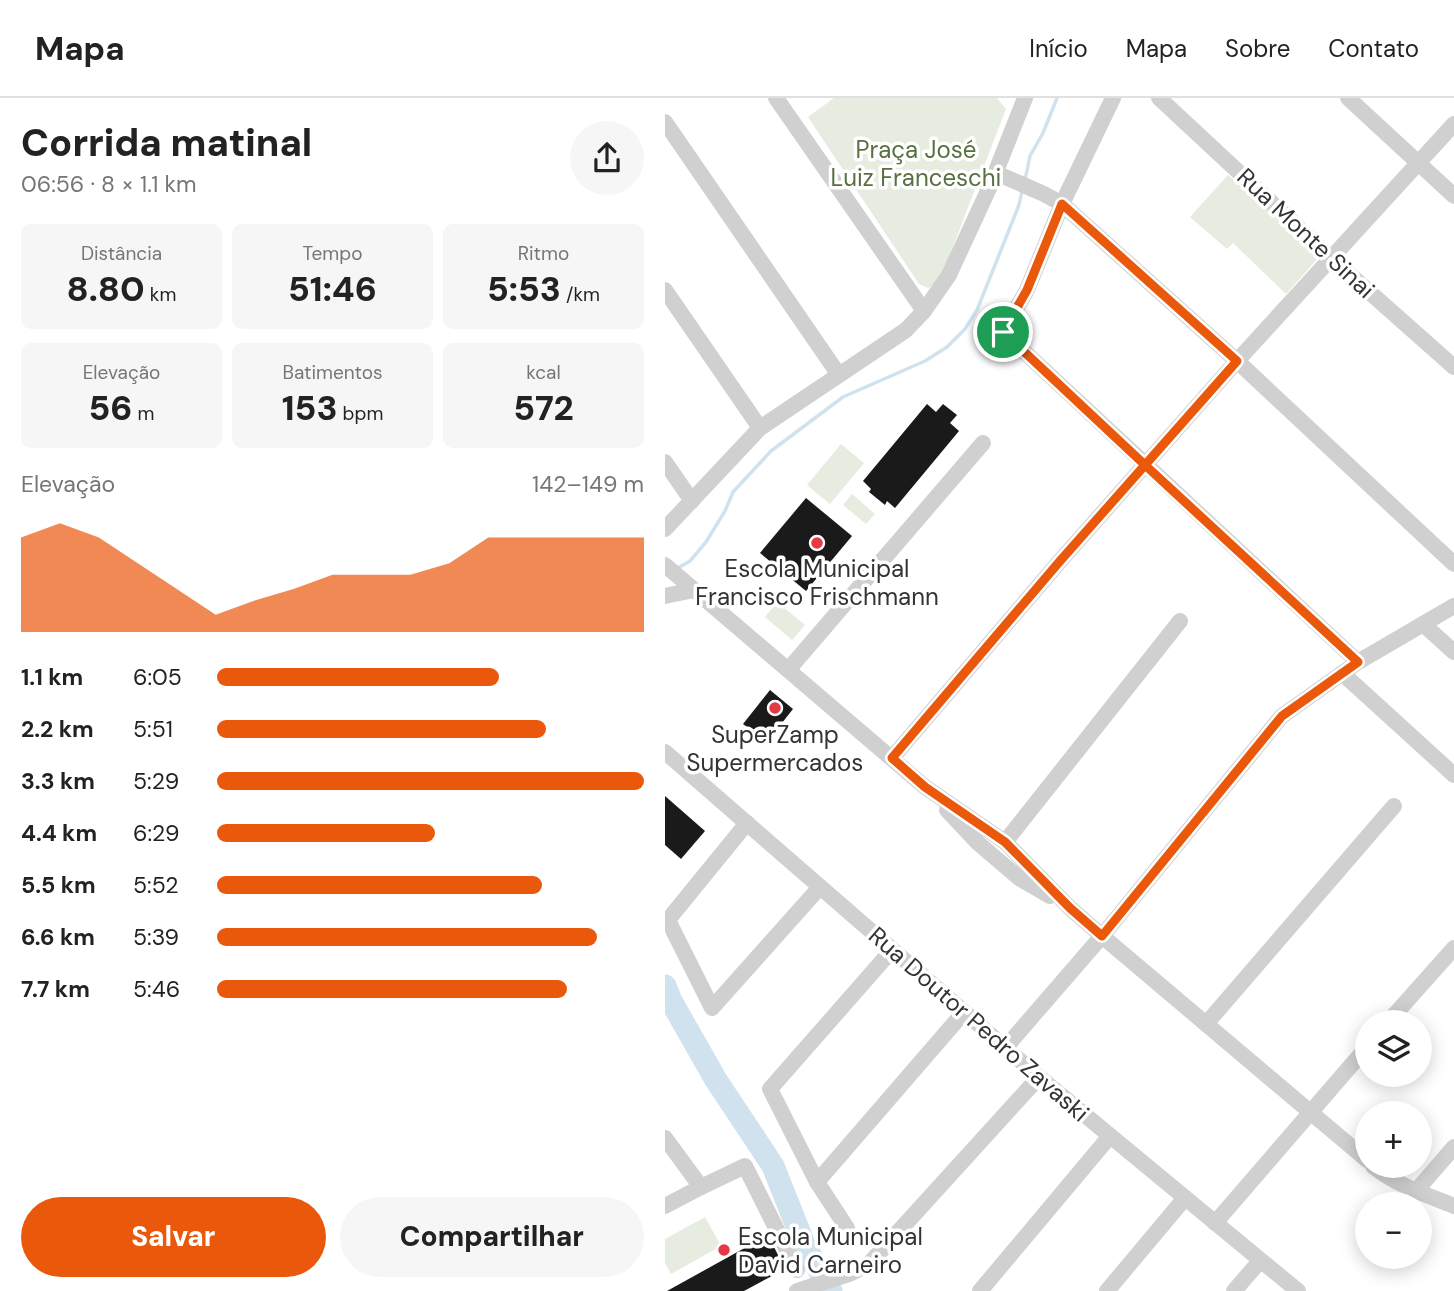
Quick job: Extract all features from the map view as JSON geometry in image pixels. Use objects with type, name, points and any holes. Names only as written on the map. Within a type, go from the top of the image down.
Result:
[{"type":"street","points":[[776,98],[924,310]]},
{"type":"street","points":[[665,529],[760,428],[906,330],[924,310],[949,275],[1002,176],[1024,98]]},
{"type":"street","points":[[1113,98],[1062,204],[1027,290],[1003,332],[1358,662]]},
{"type":"street","name":"Rua Monte Sinai","points":[[1159,98],[1331,258],[1454,367]]},
{"type":"street","points":[[1348,98],[1454,196]]},
{"type":"street","points":[[665,122],[839,375]]},
{"type":"street","points":[[892,758],[1237,361],[1454,124]]},
{"type":"street","points":[[1002,176],[1062,204],[1237,361],[1454,564]]},
{"type":"street","points":[[665,290],[760,428]]},
{"type":"street","points":[[788,670],[983,443]]},
{"type":"street","points":[[665,462],[692,500]]},
{"type":"street","points":[[665,565],[925,787],[978,843],[1019,878],[1070,908]]},
{"type":"street","points":[[665,596],[690,586]]},
{"type":"street","points":[[1005,1048],[1102,936],[1282,716],[1358,662],[1454,606]]},
{"type":"street","points":[[1005,842],[1180,621]]},
{"type":"street","points":[[1423,624],[1454,652]]},
{"type":"street","points":[[1342,673],[1454,775]]},
{"type":"street","name":"Rua Doutor Pedro Zavaski","points":[[665,752],[1039,1077],[1298,1291]]},
{"type":"street","points":[[925,787],[1005,842],[1070,908],[1355,1150]]},
{"type":"street","points":[[1206,1024],[1394,806]]},
{"type":"street","points":[[747,823],[668,920],[712,1007],[820,887]]},
{"type":"street","points":[[1399,1010],[1454,948]]},
{"type":"street","points":[[847,1228],[817,1182],[770,1089],[892,950]]},
{"type":"street","points":[[817,1182],[964,1012]]},
{"type":"street","points":[[1215,1223],[1355,1060]]},
{"type":"street","points":[[802,1289],[849,1274],[869,1264],[1039,1077]]},
{"type":"street","points":[[980,1291],[1110,1136]]},
{"type":"street","points":[[665,1138],[701,1186]]},
{"type":"street","points":[[1416,1191],[1454,1147]]},
{"type":"street","points":[[665,1206],[745,1166],[797,1270]]},
{"type":"street","points":[[1391,1178],[1454,1206]]},
{"type":"street","points":[[1107,1291],[1185,1198]]},
{"type":"street","points":[[1234,1291],[1260,1261]]},
{"type":"green space","name":"Praça José Luiz Franceschi","points":[[834,98],[997,98],[1006,109],[937,284],[928,288],[919,284],[808,117]]},
{"type":"green space","points":[[1228,175],[1320,256],[1286,294],[1233,243],[1227,249],[1190,217]]},
{"type":"green space","points":[[841,444],[864,463],[830,504],[807,485]]},
{"type":"green space","points":[[852,494],[875,514],[866,524],[843,505]]},
{"type":"green space","points":[[777,602],[805,625],[792,640],[765,617]]},
{"type":"green space","points":[[705,1217],[721,1246],[671,1274],[665,1263],[665,1239]]},
{"type":"building","points":[[927,404],[936,412],[943,404],[957,415],[950,423],[959,431],[895,508],[887,501],[885,505],[869,492],[871,489],[863,481]]},
{"type":"building","points":[[806,498],[852,536],[806,591],[760,553]]},
{"type":"building","points":[[770,690],[793,709],[767,742],[743,724]]},
{"type":"building","points":[[665,796],[705,831],[681,859],[665,845]]},
{"type":"building","points":[[768,1235],[785,1269],[744,1291],[667,1291]]},
{"type":"waterway","points":[[1025,180],[1030,156],[1057,98]]},
{"type":"waterway","points":[[676,569],[690,561],[706,542],[733,492],[771,451],[843,397],[925,361],[947,347],[965,329],[977,310],[1019,205],[1022,191]]},
{"type":"waterway","points":[[665,986],[716,1080],[773,1166],[804,1244],[831,1291]]},
{"type":"place","name":"Escola Municipal Francisco Frischmann","points":[[817,543]]},
{"type":"place","name":"SuperZamp Supermercados","points":[[775,708]]},
{"type":"place","name":"Escola Municipal David Carneiro","points":[[724,1250]]},
{"type":"route","points":[[1003,332],[1027,290],[1062,204],[1237,361],[1145,465],[1358,662],[1282,716],[1102,936],[1070,908],[1005,842],[925,787],[892,758],[1145,465],[1003,332]]}]
